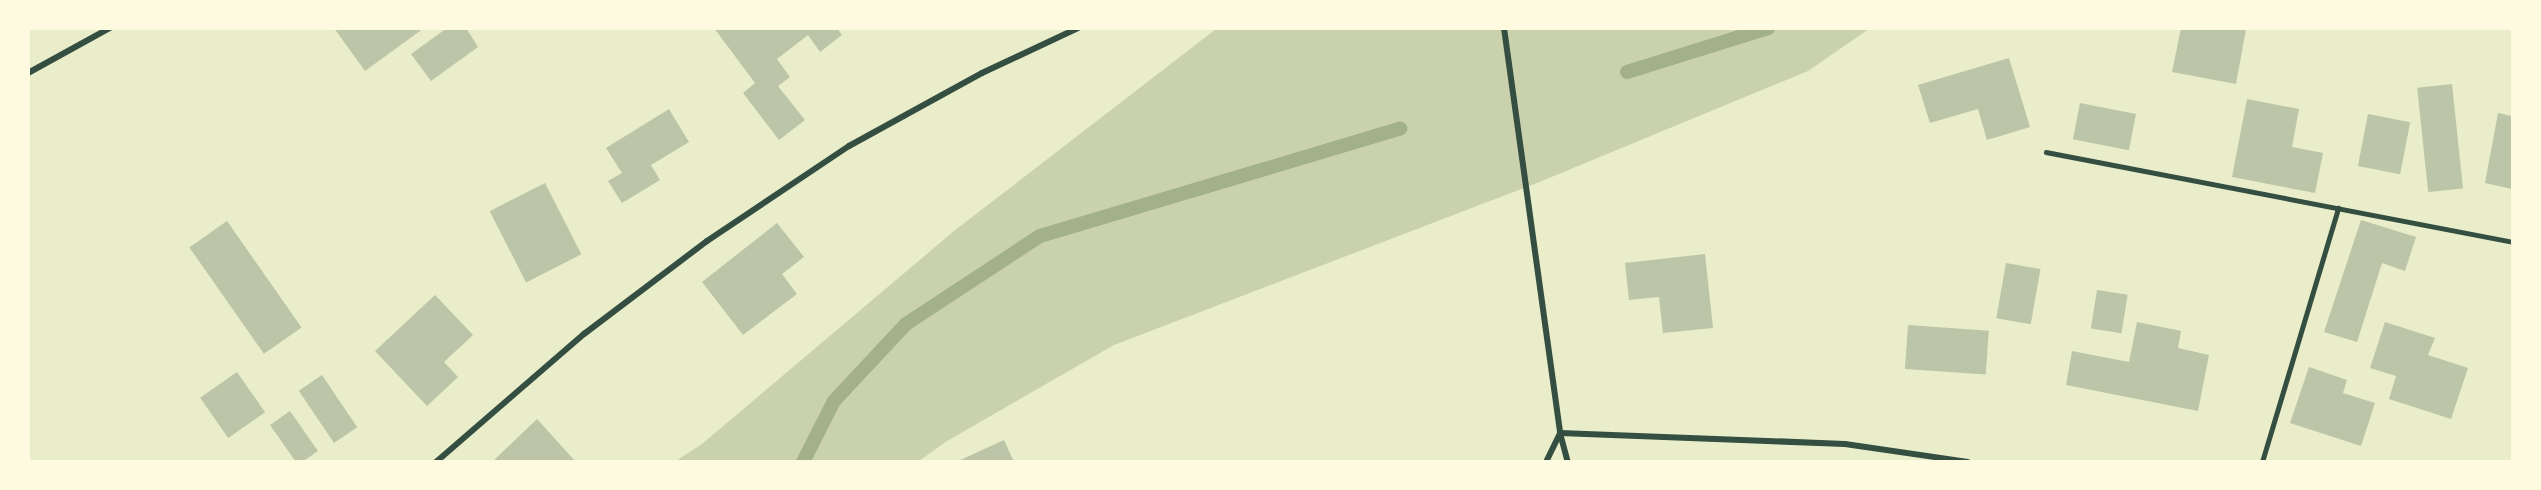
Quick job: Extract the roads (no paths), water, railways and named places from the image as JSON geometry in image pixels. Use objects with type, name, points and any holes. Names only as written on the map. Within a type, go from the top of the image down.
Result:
[{"type":"street","points":[[28,73],[110,28]]},
{"type":"street","points":[[436,462],[584,334],[707,241],[849,146],[982,74],[1078,28]]},
{"type":"street","points":[[1504,28],[1560,433],[1568,462]]},
{"type":"street","points":[[1546,462],[1560,433]]},
{"type":"street","points":[[1560,433],[1845,444],[1968,462]]},
{"type":"lane","points":[[2046,152],[2512,242]]},
{"type":"lane","points":[[2262,462],[2338,208]]},
{"type":"waterway","points":[[1627,72],[1768,28]]},
{"type":"waterway","points":[[803,462],[834,401],[906,324],[1040,236],[1400,129]]}]
